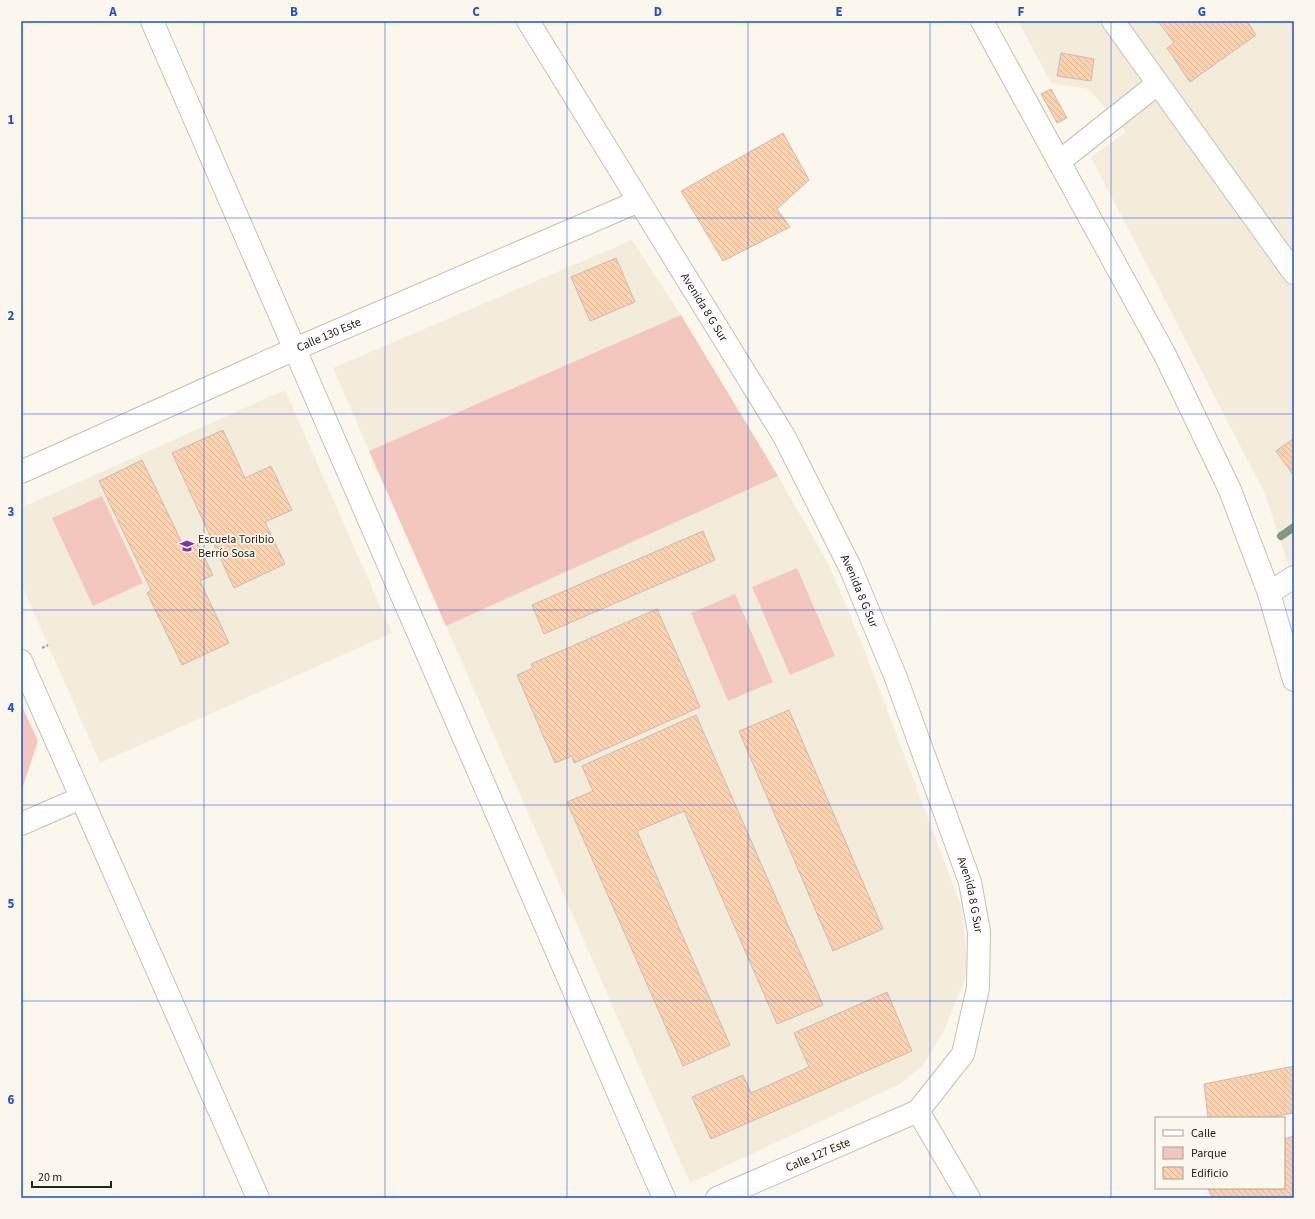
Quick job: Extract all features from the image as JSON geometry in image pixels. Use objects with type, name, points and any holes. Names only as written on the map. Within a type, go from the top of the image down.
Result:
[{"type":"street","points":[[152,21],[664,1198]]},
{"type":"street","name":"Avenida 8 G Sur","points":[[528,21],[784,436],[850,567],[896,678],[970,882],[979,932],[978,988],[963,1054],[918,1111]]},
{"type":"street","points":[[982,21],[1165,355],[1230,490],[1269,593],[1294,680]]},
{"type":"street","points":[[1113,21],[1294,273]]},
{"type":"street","points":[[1060,161],[1157,84]]},
{"type":"street","name":"Calle 130 Este","points":[[21,472],[295,349],[639,201]]},
{"type":"street","points":[[1269,593],[1294,577]]},
{"type":"street","points":[[21,661],[258,1198]]},
{"type":"street","points":[[21,824],[81,798]]},
{"type":"street","points":[[918,1111],[969,1198]]},
{"type":"street","name":"Calle 127 Este","points":[[717,1198],[918,1111]]},
{"type":"shaded area","points":[[1018,21],[1294,21],[1294,582],[1265,494],[1091,157],[1126,132],[1089,89],[1051,83]]},
{"type":"shaded area","points":[[632,240],[681,315],[778,476],[829,565],[866,654],[962,908],[968,971],[944,1031],[923,1065],[900,1084],[690,1183],[333,368]]},
{"type":"shaded area","name":"Escuela Toribio Berrío Sosa","points":[[285,390],[392,633],[100,763],[21,584],[21,508]]},
{"type":"green space","points":[[681,315],[778,476],[446,626],[369,451]]},
{"type":"green space","points":[[102,496],[143,583],[93,606],[52,518]]},
{"type":"green space","points":[[797,568],[835,656],[790,675],[752,587]]},
{"type":"green space","points":[[735,594],[773,682],[728,701],[691,613]]},
{"type":"green space","points":[[21,704],[38,741],[21,792]]},
{"type":"building","points":[[1158,21],[1247,21],[1256,35],[1190,82],[1167,48],[1174,43]]},
{"type":"building","points":[[1061,53],[1094,59],[1091,81],[1057,76]]},
{"type":"building","points":[[1051,89],[1067,118],[1057,123],[1041,94]]},
{"type":"building","points":[[783,133],[809,180],[777,209],[790,227],[723,261],[681,191]]},
{"type":"building","points":[[616,258],[635,302],[590,321],[571,277]]},
{"type":"building","points":[[223,430],[245,478],[271,466],[292,510],[265,522],[285,564],[234,588],[172,453]]},
{"type":"building","points":[[1294,438],[1294,476],[1276,451]]},
{"type":"building","points":[[142,460],[185,549],[198,544],[213,575],[200,581],[229,643],[182,665],[147,593],[151,590],[99,481]]},
{"type":"building","points":[[703,531],[715,560],[544,634],[532,605]]},
{"type":"building","points":[[657,609],[700,707],[574,763],[572,756],[555,763],[517,675],[533,668],[531,664]]},
{"type":"building","points":[[789,710],[883,929],[833,951],[739,731]]},
{"type":"building","points":[[696,715],[823,1005],[777,1024],[684,811],[637,831],[730,1045],[683,1066],[567,802],[593,791],[582,766]]},
{"type":"building","points":[[887,992],[912,1051],[711,1139],[692,1097],[743,1075],[751,1093],[809,1067],[794,1033]]},
{"type":"building","points":[[1294,1066],[1294,1113],[1271,1117],[1208,1117],[1204,1084]]},
{"type":"building","points":[[1294,1136],[1294,1198],[1212,1198],[1208,1189],[1285,1189],[1285,1139]]},
{"type":"waterway","points":[[1281,536],[1294,527]]},
{"type":"place","name":"Escuela Toribio Berrío Sosa","points":[[187,546]]}]
